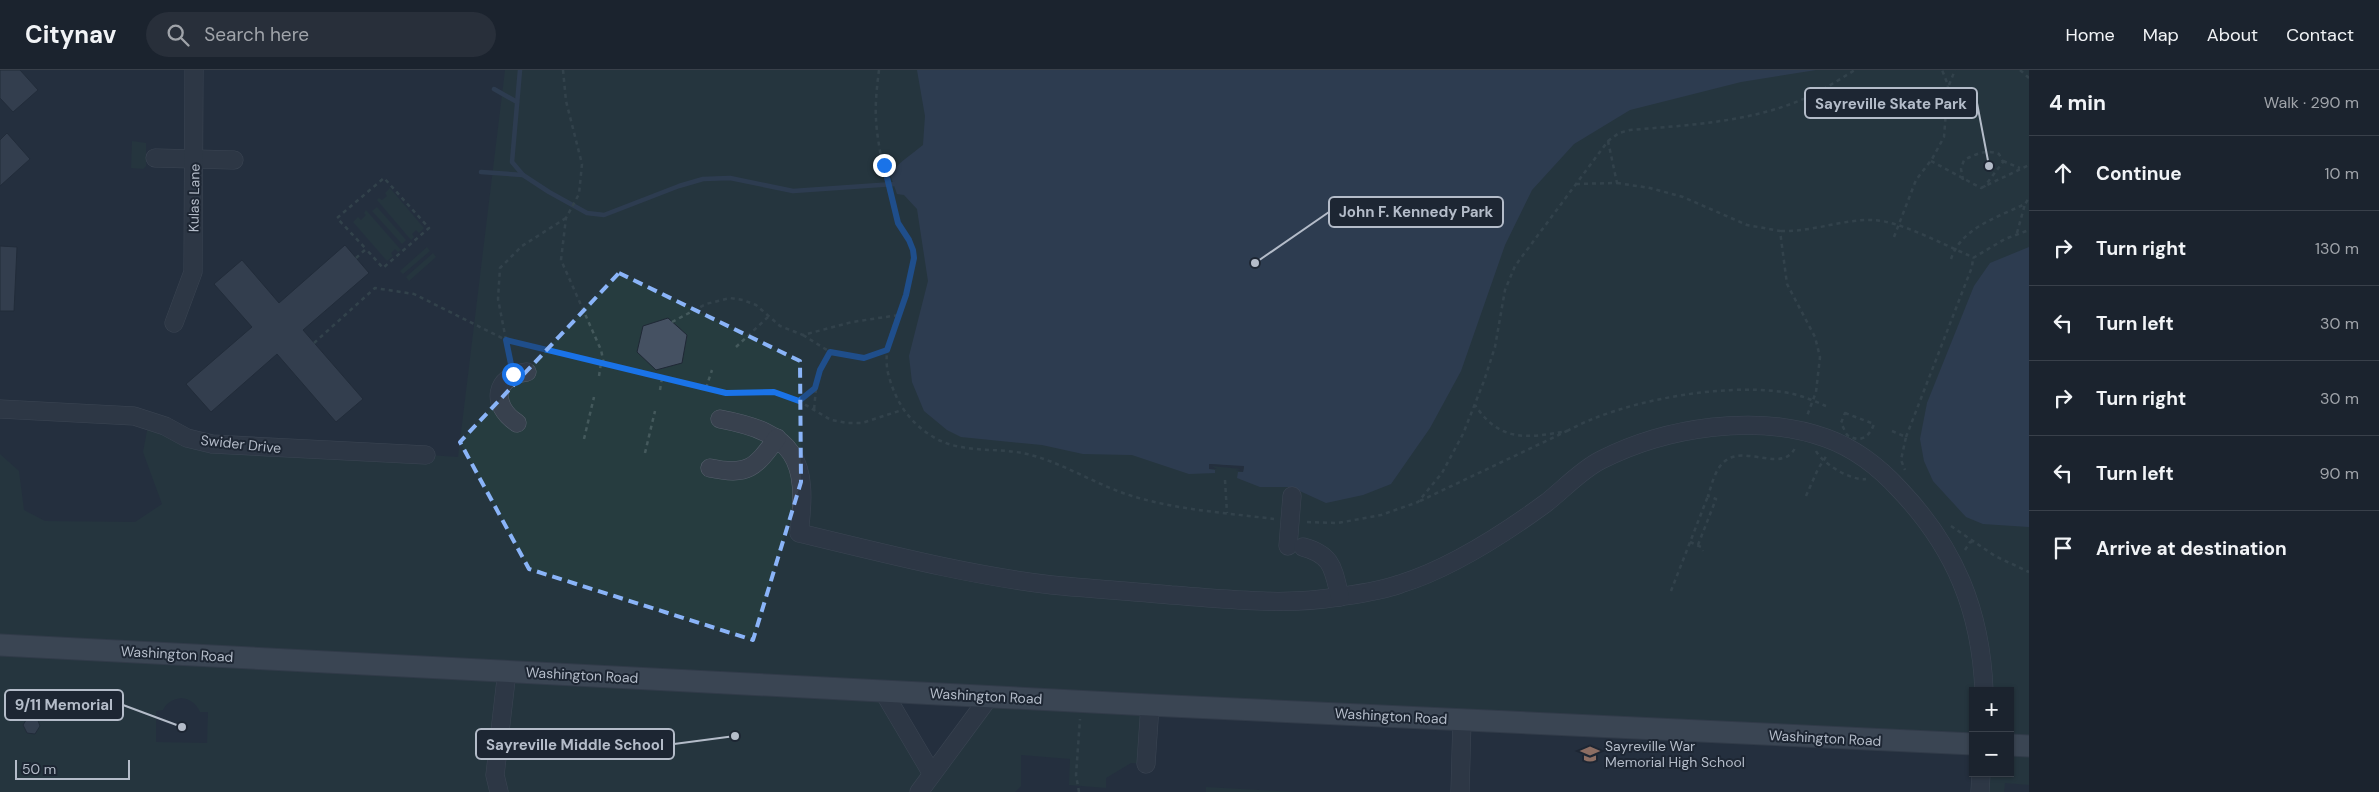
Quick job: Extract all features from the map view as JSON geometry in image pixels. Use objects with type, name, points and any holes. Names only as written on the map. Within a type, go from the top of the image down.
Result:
[{"type":"main road","name":"Washington Road","points":[[0,645],[1150,705],[1969,744]]},
{"type":"main road","points":[[2014,745],[2029,746]]},
{"type":"street","name":"Kulas Lane","points":[[174,323],[193,272],[194,70]]},
{"type":"street","points":[[155,158],[234,160]]},
{"type":"street","points":[[517,423],[505,415],[499,393],[503,383],[520,373]]},
{"type":"street","name":"Swider Drive","points":[[0,409],[134,416],[165,426],[187,438],[212,444],[426,455]]},
{"type":"street","points":[[720,419],[747,424],[777,438],[792,453],[802,476],[803,501],[799,532],[926,564],[1051,585],[1264,602],[1340,596],[1400,584],[1447,564],[1484,544],[1545,504],[1598,461],[1650,440],[1724,426],[1774,428],[1803,432],[1826,438],[1849,449],[1871,463],[1891,480],[1916,506],[1940,538],[1959,574],[1976,620],[1983,664],[1984,687]]},
{"type":"street","points":[[710,468],[732,472],[753,467],[777,438]]},
{"type":"street","points":[[1292,496],[1290,521],[1296,546],[1321,554],[1330,562],[1340,596]]},
{"type":"street","points":[[499,792],[495,775],[507,671]]},
{"type":"street","points":[[883,691],[932,774]]},
{"type":"street","points":[[920,792],[990,696]]},
{"type":"street","points":[[1146,764],[1150,705]]},
{"type":"street","points":[[1460,792],[1462,720]]},
{"type":"street","points":[[1980,792],[1981,777]]},
{"type":"path","points":[[563,70],[566,101],[582,164],[580,194],[566,218],[561,260],[601,350],[603,364],[598,376]]},
{"type":"path","points":[[879,70],[876,120],[884,165],[898,223],[913,250],[910,280],[887,350],[888,372],[902,410],[923,431],[937,440],[972,450],[1026,454],[1042,458],[1131,496],[1164,504],[1290,521],[1338,523],[1381,515],[1418,502],[1589,419],[1621,409],[1688,395],[1767,390],[1796,394],[1826,406]]},
{"type":"path","points":[[1418,502],[1442,473],[1463,434],[1475,405],[1495,347],[1508,282],[1528,245],[1608,141],[1630,130],[1717,122],[1786,106],[1808,97],[1855,70]]},
{"type":"path","points":[[1942,70],[1948,85]]},
{"type":"path","points":[[1894,237],[1913,186],[1931,161],[1944,137],[1948,85],[1955,70]]},
{"type":"path","points":[[2020,70],[2029,78]]},
{"type":"path","points":[[1608,141],[1617,183]]},
{"type":"path","points":[[1963,180],[1961,169],[1964,160],[1980,152],[1992,151],[1999,154],[2003,160],[2020,168]]},
{"type":"path","points":[[1984,187],[1997,172],[2003,160]]},
{"type":"path","points":[[1931,161],[1963,180],[1981,188],[2029,165]]},
{"type":"path","points":[[384,178],[429,228],[383,268],[366,249],[337,218],[384,178]]},
{"type":"path","points":[[1576,184],[1617,183],[1650,188],[1683,197],[1747,225],[1780,230],[1807,230],[1871,220],[1884,221],[1973,258]]},
{"type":"path","points":[[2017,233],[2025,204],[2029,198]]},
{"type":"path","points":[[1951,259],[1954,249],[1968,233],[2025,204]]},
{"type":"path","points":[[520,373],[506,340],[498,299],[500,268],[522,246],[566,218]]},
{"type":"path","points":[[1780,230],[1787,284],[1819,351],[1817,385],[1806,419]]},
{"type":"path","points":[[1973,258],[2017,233],[2029,230]]},
{"type":"path","points":[[356,258],[366,249]]},
{"type":"path","points":[[1906,472],[1901,460],[1906,437],[1972,267],[1973,258]]},
{"type":"path","points":[[314,342],[375,288],[414,294],[506,340],[706,388],[732,393],[760,390],[774,392],[799,401],[831,420],[847,424],[862,423],[902,410]]},
{"type":"path","points":[[672,322],[706,304],[730,298],[756,305],[768,317],[789,331],[803,335],[830,352],[864,358],[887,350]]},
{"type":"path","points":[[803,335],[852,322],[899,315]]},
{"type":"path","points":[[736,347],[768,317]]},
{"type":"path","points":[[814,410],[815,388],[820,370],[830,352]]},
{"type":"path","points":[[706,388],[712,370]]},
{"type":"path","points":[[660,390],[662,378]]},
{"type":"path","points":[[799,401],[815,388]]},
{"type":"path","points":[[584,438],[594,397]]},
{"type":"path","points":[[1475,405],[1482,415],[1493,424],[1519,436],[1529,438],[1567,430]]},
{"type":"path","points":[[645,453],[655,411]]},
{"type":"path","points":[[1845,412],[1874,424],[1871,433],[1866,438],[1859,440],[1847,435],[1841,423],[1845,412]]},
{"type":"path","points":[[1892,431],[1906,437]]},
{"type":"path","points":[[1671,591],[1717,472],[1727,459],[1741,456],[1784,458],[1791,454],[1797,442]]},
{"type":"path","points":[[1812,446],[1823,460],[1854,479],[1870,477]]},
{"type":"path","points":[[1806,496],[1823,460],[1829,452]]},
{"type":"path","points":[[1225,480],[1227,513]]},
{"type":"path","points":[[1698,545],[1716,499],[1708,496]]},
{"type":"path","points":[[1950,525],[1995,556],[2029,572]]},
{"type":"path","points":[[1690,542],[1698,545],[1703,551]]},
{"type":"path","points":[[1964,553],[1965,546],[1970,542],[1976,542]]},
{"type":"path","points":[[1080,715],[1076,775],[1080,792]]},
{"type":"highlighted area","points":[[619,273],[800,361],[801,482],[753,640],[529,569],[460,442]]},
{"type":"green space","points":[[505,70],[2029,70],[2029,785],[2005,783],[2004,792],[1980,792],[1981,777],[2014,777],[2014,687],[1969,687],[1969,744],[1150,705],[1146,764],[1131,763],[1106,778],[1106,788],[1069,785],[1070,759],[1021,755],[1021,786],[1015,792],[0,792],[0,454],[19,471],[24,510],[45,521],[135,522],[162,504],[143,452],[149,420],[187,438],[458,457]],"holes":[[[884,691],[990,696],[932,774]],[[187,699],[197,706],[200,712],[208,712],[207,743],[156,742],[156,711],[163,710],[166,705],[175,700]]]},
{"type":"green space","points":[[132,141],[146,143],[146,166],[143,169],[131,168]]},
{"type":"green space","points":[[390,188],[424,228],[419,233],[416,230],[412,234],[414,237],[411,240],[377,200],[379,198],[382,200],[387,196],[385,193]]},
{"type":"green space","points":[[377,207],[406,240],[402,244],[372,211]]},
{"type":"green space","points":[[366,210],[401,250],[398,252],[395,249],[391,253],[393,256],[387,261],[353,222],[358,217],[361,220],[366,215],[364,213]]},
{"type":"green space","points":[[427,247],[430,251],[403,274],[400,271]]},
{"type":"green space","points":[[433,253],[436,257],[409,281],[406,277]]},
{"type":"green space","points":[[1206,787],[1296,792],[1206,792]]},
{"type":"water","points":[[917,70],[1816,70],[1741,82],[1630,110],[1574,144],[1532,190],[1505,245],[1461,371],[1430,428],[1391,484],[1363,495],[1326,503],[1291,487],[1260,487],[1237,478],[1238,472],[1243,472],[1244,467],[1210,464],[1209,469],[1215,470],[1215,473],[1189,474],[1132,455],[1083,454],[1042,445],[961,437],[947,430],[924,411],[912,382],[909,356],[928,281],[917,209],[904,195],[897,194],[890,174],[923,145],[925,116]]},
{"type":"water","points":[[2029,247],[2029,527],[1983,524],[1966,517],[1933,481],[1924,461],[1920,439],[1927,403],[1974,286],[1990,263]]},
{"type":"pier","points":[[1209,464],[1244,466],[1243,472],[1236,470],[1241,469],[1212,466],[1217,469],[1209,469]]},
{"type":"building","points":[[0,70],[20,70],[38,90],[13,112],[0,98]]},
{"type":"building","points":[[7,133],[30,159],[0,186],[0,140]]},
{"type":"building","points":[[345,245],[369,273],[303,330],[363,399],[336,422],[277,354],[211,412],[186,384],[252,327],[214,284],[242,260],[279,303]]},
{"type":"building","points":[[0,246],[17,247],[14,311],[0,311]]},
{"type":"building","points":[[668,318],[687,335],[682,363],[656,370],[637,352],[643,326]]},
{"type":"building","points":[[28,717],[37,718],[40,726],[35,734],[27,733],[23,725]]},
{"type":"waterway","points":[[520,70],[512,162],[523,175],[587,213],[604,215],[679,186],[703,179],[730,178],[793,191],[894,184]]},
{"type":"waterway","points":[[494,89],[517,102]]},
{"type":"waterway","points":[[481,172],[523,175]]},
{"type":"place","name":"Sayreville Skate Park","points":[[1989,166]]},
{"type":"place","name":"John F. Kennedy Park","points":[[1255,263]]},
{"type":"place","name":"9/11 Memorial","points":[[182,727]]},
{"type":"place","name":"Sayreville Middle School","points":[[735,736]]},
{"type":"place","name":"Sayreville War Memorial High School","points":[[1590,754]]},
{"type":"route","points":[[513,374],[506,340],[726,393],[760,390],[774,392],[799,401],[815,388],[820,370],[829,357],[830,352],[864,358],[887,350],[906,295],[914,258],[909,240],[898,223],[884,165]]}]
